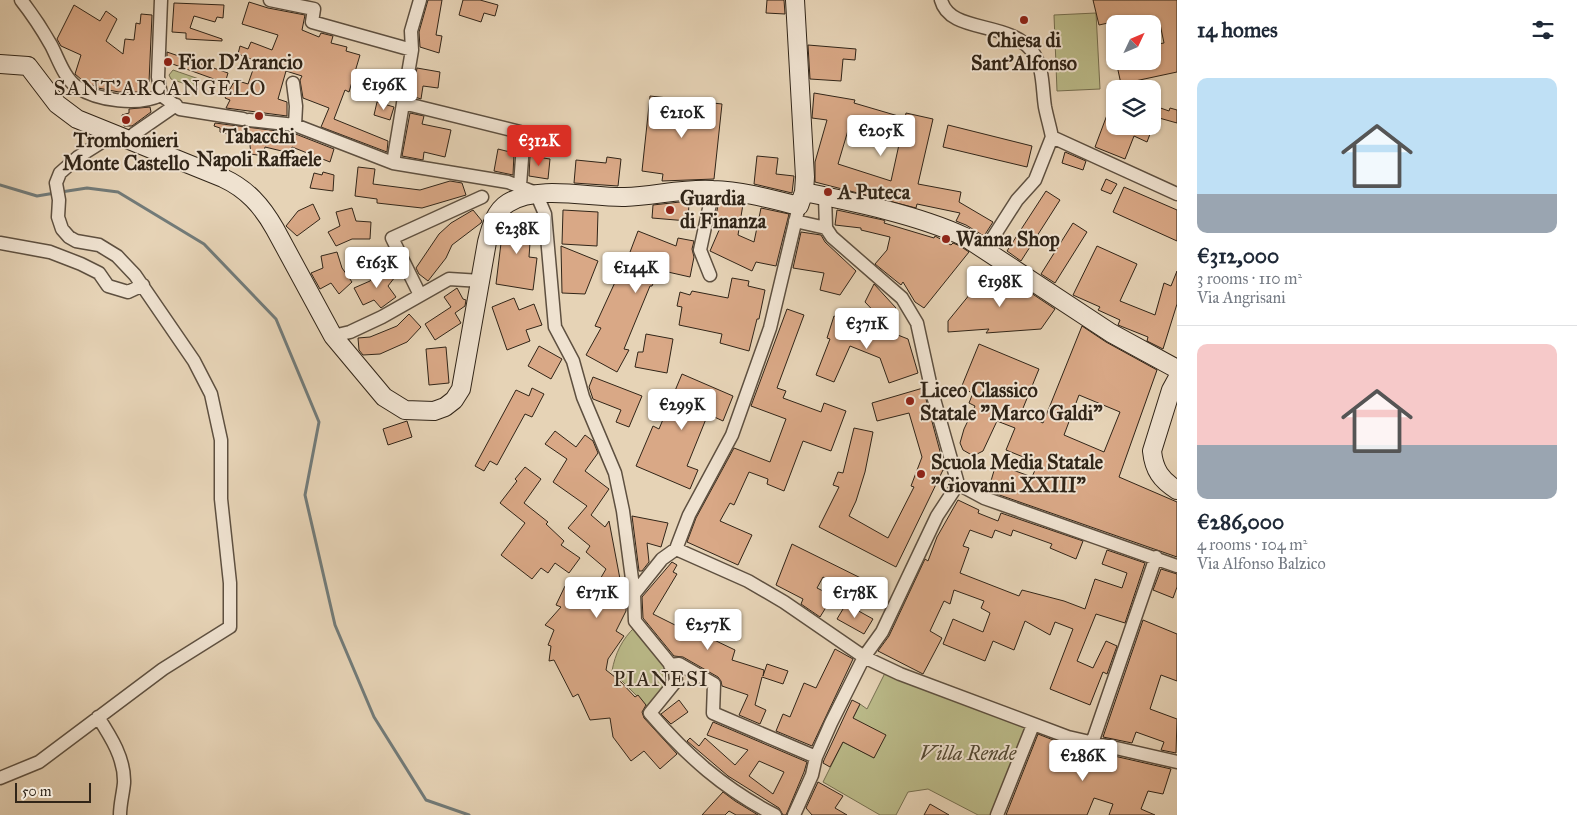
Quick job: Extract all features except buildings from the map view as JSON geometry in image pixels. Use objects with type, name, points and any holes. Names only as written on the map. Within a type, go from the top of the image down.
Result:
[{"type":"street","points":[[21,0],[47,39],[62,67],[76,86],[99,96],[123,102],[149,101],[161,95]]},
{"type":"street","points":[[161,0],[158,77],[161,95],[180,108],[246,120],[295,125],[393,163],[478,176],[520,186],[536,193],[627,197],[684,190],[713,190],[758,196],[799,206],[826,228],[832,237],[850,254],[902,298],[917,324],[932,392],[958,484],[984,498],[1177,566]]},
{"type":"street","points":[[270,0],[314,9],[312,22],[412,50]]},
{"type":"street","points":[[393,163],[412,50],[411,31],[420,0]]},
{"type":"street","points":[[634,594],[662,559],[676,549],[689,515],[732,435],[770,328],[799,206],[803,119],[795,0]]},
{"type":"street","points":[[941,0],[944,8],[956,19],[968,24],[1000,30],[1026,44],[1033,52],[1040,66],[1045,107],[1052,137],[1035,180],[1017,200],[985,250]]},
{"type":"street","points":[[0,64],[28,66],[52,99],[67,112],[113,135],[236,184],[255,199],[265,212],[333,336],[373,386],[392,403],[405,410],[418,412],[445,407],[454,400],[461,389],[491,225],[498,212],[508,203],[536,193]]},
{"type":"street","points":[[293,83],[296,106],[295,125]]},
{"type":"street","points":[[403,103],[520,132],[524,145],[520,186]]},
{"type":"street","points":[[132,142],[134,134],[176,105]]},
{"type":"street","points":[[0,778],[39,762],[163,669],[230,627],[230,583],[221,498],[222,440],[211,394],[194,361],[143,285],[117,256],[99,245],[76,241],[69,237],[62,228],[58,217],[60,200],[56,183],[60,173],[78,157],[113,135]]},
{"type":"street","points":[[1052,137],[1177,194]]},
{"type":"street","points":[[710,275],[700,250],[713,190]]},
{"type":"street","points":[[536,193],[545,214],[555,327],[573,361],[583,397],[615,473],[623,511],[634,594],[634,621],[675,670],[676,681],[650,712],[712,776],[775,815]]},
{"type":"street","points":[[799,206],[825,196],[948,229],[985,250],[1111,333],[1177,369]]},
{"type":"street","points":[[825,196],[826,228]]},
{"type":"street","points":[[420,295],[392,238],[482,197]]},
{"type":"street","points":[[0,243],[50,252],[99,273],[108,286],[128,292],[143,285]]},
{"type":"street","points":[[333,336],[350,332],[449,279],[481,281]]},
{"type":"street","points":[[1177,379],[1171,390],[1152,451],[1153,460],[1159,475],[1166,483],[1177,490]]},
{"type":"street","points":[[1177,390],[1160,451],[1160,463],[1166,472],[1177,482]]},
{"type":"street","points":[[800,813],[816,757],[864,657],[882,632],[937,516],[958,484]]},
{"type":"street","points":[[676,549],[748,581],[784,602],[864,657],[918,681],[1068,737],[1177,762]]},
{"type":"street","points":[[1092,743],[1156,558]]},
{"type":"street","points":[[670,666],[679,664],[714,684],[713,713],[816,757]]},
{"type":"street","points":[[98,717],[117,751],[123,769],[124,782],[120,815]]},
{"type":"street","points":[[997,815],[1033,725]]},
{"type":"green space","points":[[1096,13],[1100,89],[1057,91],[1054,15]]},
{"type":"green space","points":[[173,70],[199,79],[197,88],[171,79],[169,75]]},
{"type":"green space","points":[[635,627],[675,670],[652,711],[612,671],[620,647]]},
{"type":"green space","name":"Villa Rende","points":[[888,667],[1033,725],[997,815],[978,815],[928,789],[908,792],[896,815],[880,815],[823,782],[843,742],[874,758],[853,718],[860,704],[867,709]]},
{"type":"waterway","points":[[0,185],[37,196],[55,193]]},
{"type":"waterway","points":[[61,192],[87,188],[118,192],[204,244],[276,319],[319,422],[305,495],[335,625],[374,717],[426,800],[469,815]]},
{"type":"place","name":"Chiesa di Sant'Alfonso","points":[[1024,20]]},
{"type":"place","name":"Fior D'Arancio","points":[[168,62]]},
{"type":"place","name":"Tabacchi Napoli Raffaele","points":[[259,116]]},
{"type":"place","name":"Trombonieri Monte Castello","points":[[126,120]]},
{"type":"place","name":"A Puteca","points":[[828,192]]},
{"type":"place","name":"Guardia di Finanza","points":[[670,210]]},
{"type":"place","name":"Wanna Shop","points":[[946,239]]},
{"type":"place","name":"Liceo Classico Statale \"Marco Galdi\"","points":[[910,401]]},
{"type":"place","name":"Scuola Media Statale \"Giovanni XXIII\"","points":[[921,474]]},
{"type":"district","name":"SANT'ARCANGELO","points":[[160,88]]},
{"type":"district","name":"PIANESI","points":[[661,679]]}]
